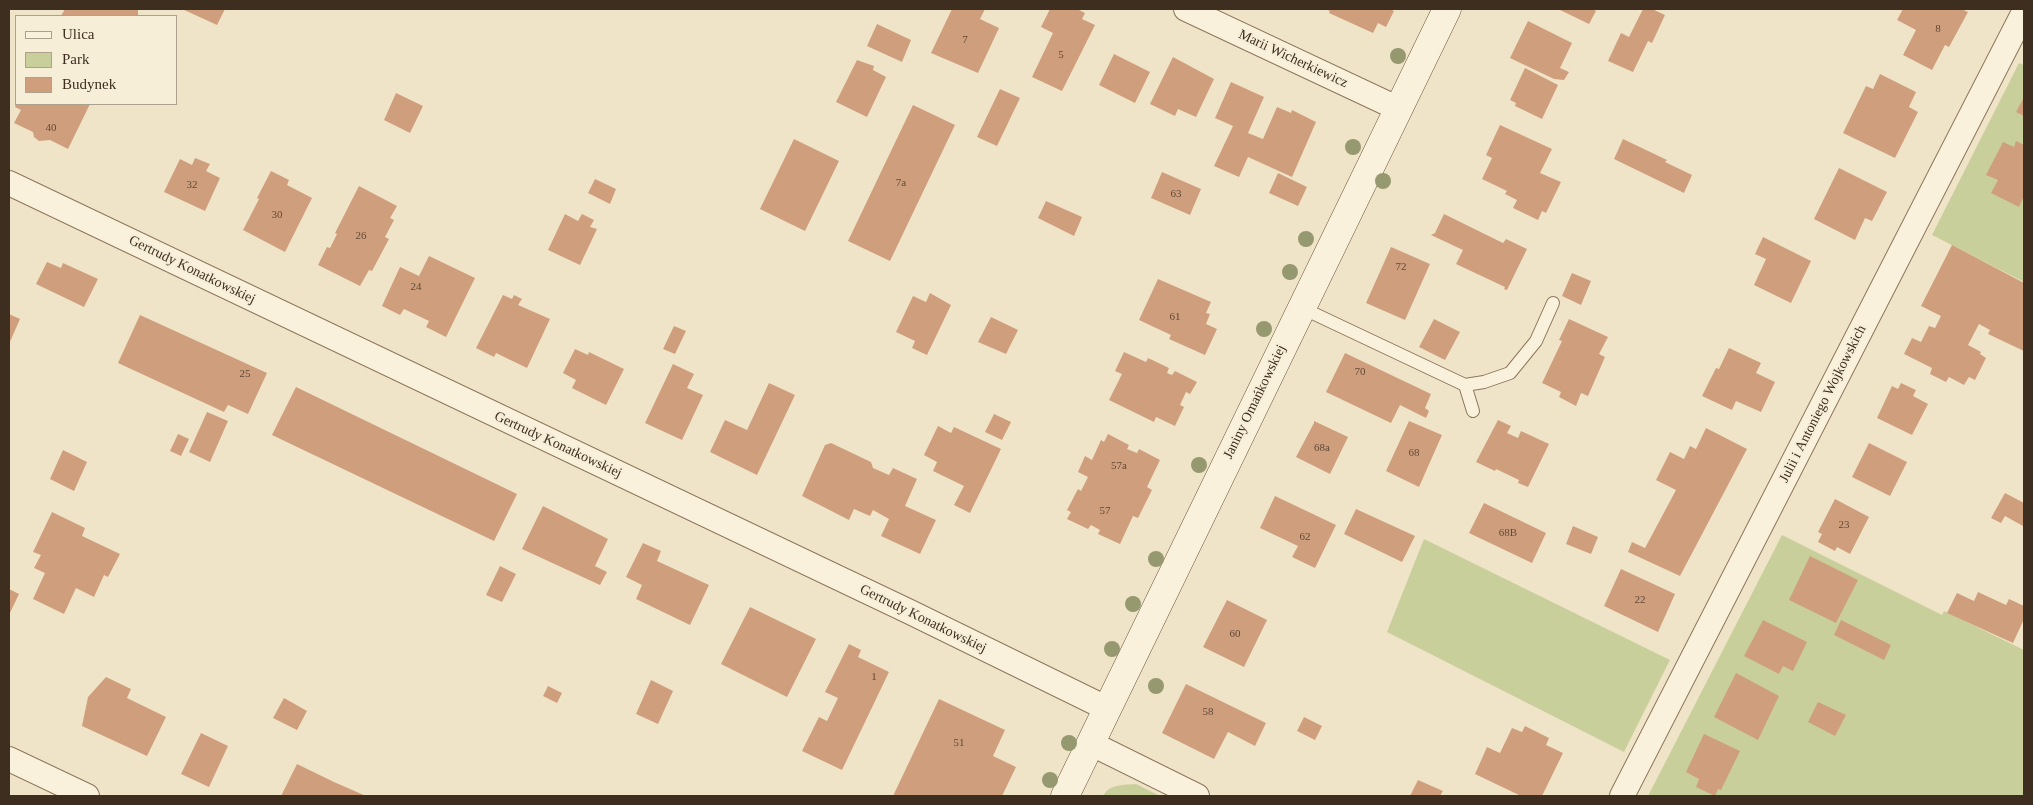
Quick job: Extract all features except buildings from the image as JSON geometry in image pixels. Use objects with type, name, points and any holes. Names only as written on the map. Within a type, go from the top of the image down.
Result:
[{"type":"street","name":"Marii Wicherkiewicz","points":[[1186,9],[1400,109]]},
{"type":"street","name":"Janiny Omańkowskiej","points":[[1065,796],[1106,708],[1400,109],[1447,9]]},
{"type":"street","name":"Julii i Antoniego Wojkowskich","points":[[1622,796],[2024,12]]},
{"type":"street","name":"Gertrudy Konatkowskiej","points":[[9,183],[560,447],[901,607],[1106,708]]},
{"type":"street","points":[[1090,743],[1197,796]]},
{"type":"street","points":[[9,759],[87,796]]},
{"type":"lane","points":[[1302,308],[1465,385],[1484,382],[1510,373],[1536,341],[1553,303]]},
{"type":"lane","points":[[1465,385],[1473,411]]},
{"type":"green space","points":[[2019,63],[2024,65],[2024,282],[1932,235]]},
{"type":"green space","points":[[1782,535],[1942,615],[1944,611],[2024,650],[2024,796],[1648,796]]},
{"type":"green space","points":[[1424,539],[1670,660],[1624,752],[1387,632]]},
{"type":"green space","points":[[1136,784],[1160,796],[1103,796],[1113,787]]}]
